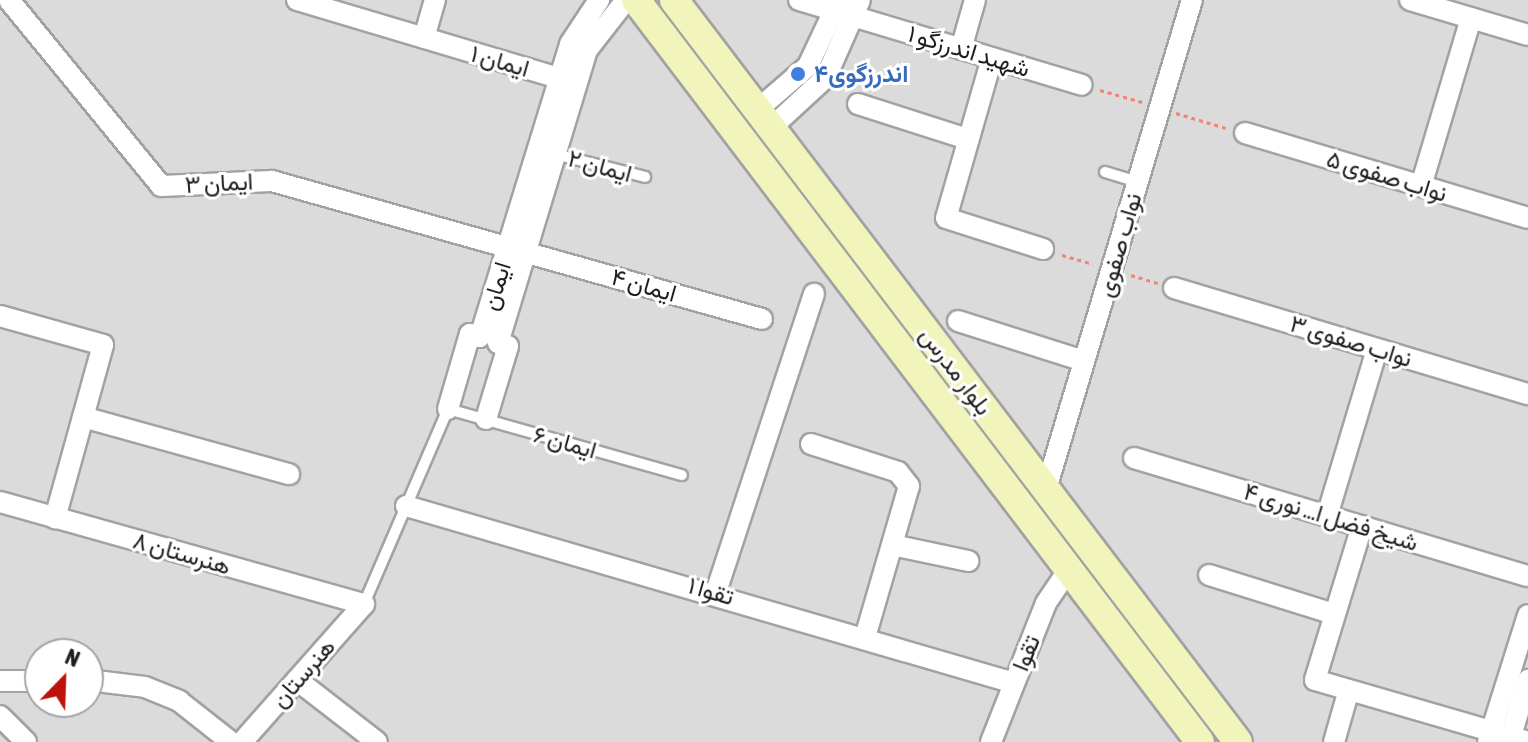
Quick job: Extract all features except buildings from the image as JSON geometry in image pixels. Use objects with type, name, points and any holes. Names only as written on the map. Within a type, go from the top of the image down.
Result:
[{"type":"main road","name":"بلوار مدرس","points":[[636,0],[1200,742]]},
{"type":"main road","name":"بلوار مدرس","points":[[674,0],[1238,742]]},
{"type":"street","name":"ایمان ۳","points":[[9,0],[161,186],[272,181],[517,248]]},
{"type":"street","name":"ایمان ۱","points":[[297,0],[568,81]]},
{"type":"street","points":[[424,38],[435,0]]},
{"type":"street","name":"ایمان","points":[[517,248],[555,154],[579,23],[599,0]]},
{"type":"street","name":"ایمان","points":[[489,340],[568,81],[595,33],[626,0]]},
{"type":"street","name":"شهید اندرزگو ۱","points":[[799,0],[848,7],[961,49],[1082,85]]},
{"type":"street","points":[[961,49],[975,0]]},
{"type":"street","name":"نواب صفوی","points":[[1046,489],[1192,0]]},
{"type":"street","points":[[1410,0],[1528,35]]},
{"type":"street","points":[[764,119],[826,77],[848,7]]},
{"type":"street","points":[[1421,186],[1471,18]]},
{"type":"street","points":[[992,58],[946,218],[1043,249]]},
{"type":"street","points":[[858,104],[967,139]]},
{"type":"street","name":"نواب صفوی ۵","points":[[1245,133],[1528,218]]},
{"type":"street","name":"ایمان ۴","points":[[517,248],[762,319]]},
{"type":"street","name":"نواب صفوی ۳","points":[[1174,288],[1528,394]]},
{"type":"street","points":[[716,592],[814,294]]},
{"type":"street","points":[[0,316],[103,345],[55,518]]},
{"type":"street","points":[[958,321],[1084,361]]},
{"type":"street","name":"ایمان","points":[[448,409],[470,334],[508,346],[486,419]]},
{"type":"street","points":[[1327,516],[1377,349]]},
{"type":"street","points":[[83,417],[289,474]]},
{"type":"street","points":[[811,444],[906,477],[892,545],[865,637]]},
{"type":"street","name":"شیخ فضل ا... نوری ۴","points":[[1134,458],[1528,576]]},
{"type":"street","name":"هنرستان ۸","points":[[0,502],[364,604]]},
{"type":"street","name":"تقوا ۱","points":[[406,506],[716,592],[1014,683]]},
{"type":"street","points":[[1362,526],[1315,680],[1348,693],[1505,738]]},
{"type":"street","points":[[892,545],[968,561]]},
{"type":"street","name":"تقوا","points":[[991,742],[1046,603],[1069,569]]},
{"type":"street","points":[[1209,575],[1334,614]]},
{"type":"street","name":"هنرستان","points":[[242,742],[364,604]]},
{"type":"street","points":[[1505,738],[1528,615]]},
{"type":"street","points":[[297,680],[377,742]]},
{"type":"street","points":[[1505,738],[1528,680]]},
{"type":"street","points":[[0,681],[24,681]]},
{"type":"street","points":[[104,682],[145,687],[179,701],[231,742]]},
{"type":"street","points":[[1334,742],[1348,693]]},
{"type":"street","points":[[0,716],[26,742]]},
{"type":"lane","name":"ایمان ۲","points":[[555,154],[645,177]]},
{"type":"lane","points":[[1105,172],[1138,182]]},
{"type":"lane","name":"ایمان ۶","points":[[448,409],[682,475]]},
{"type":"lane","name":"ایمان","points":[[364,604],[448,409]]},
{"type":"shaded area","points":[[0,0],[1528,0],[1528,742],[0,742]]},
{"type":"place","name":"اندرزگوی۴","points":[[798,74]]}]
